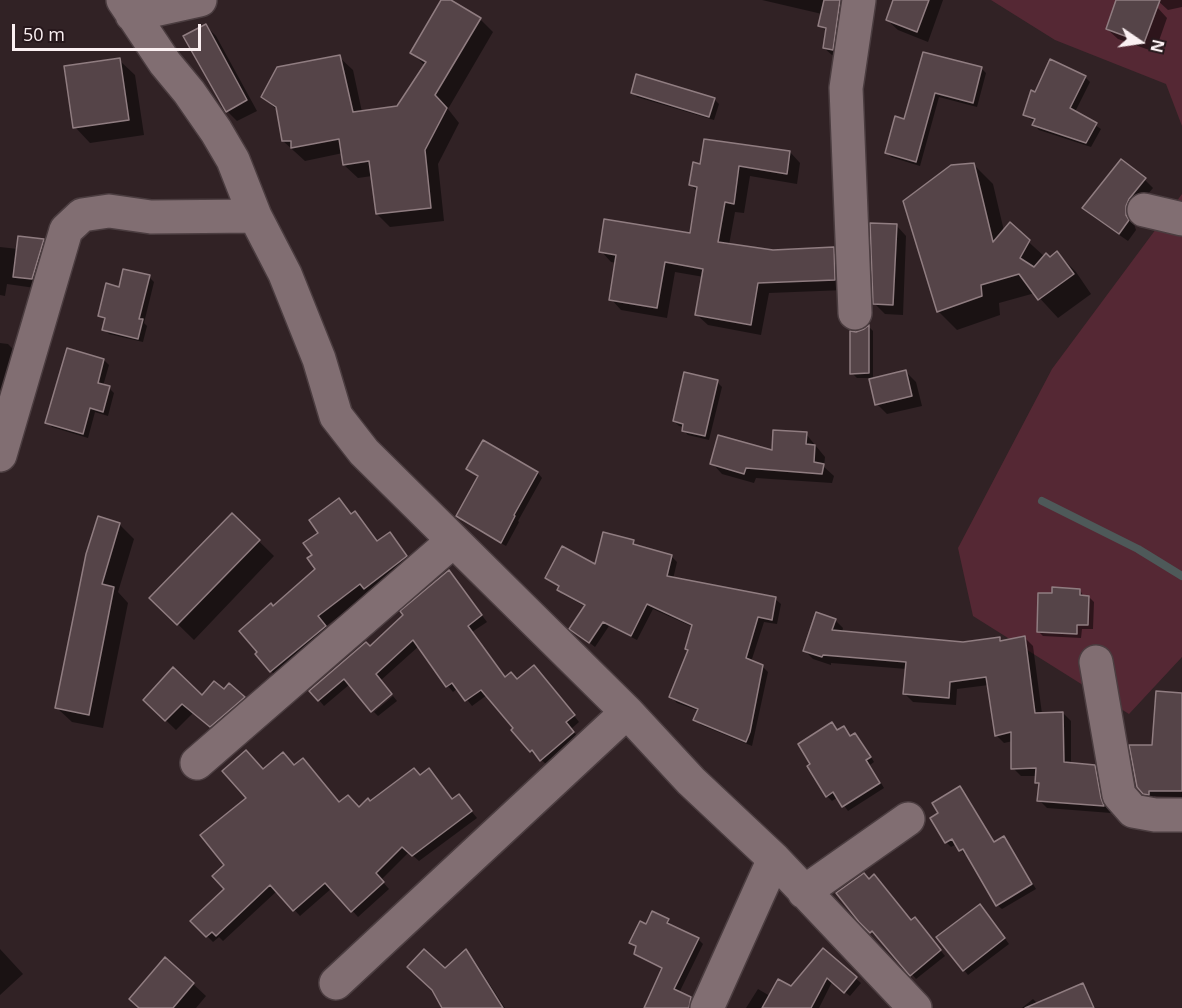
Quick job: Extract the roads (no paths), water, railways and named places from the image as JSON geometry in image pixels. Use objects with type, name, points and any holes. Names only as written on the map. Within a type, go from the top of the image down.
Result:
[{"type":"street","points":[[200,0],[128,8],[216,131],[233,160],[255,216],[285,274],[319,359],[336,416],[364,452],[627,712],[691,781],[774,859],[915,1008]]},
{"type":"street","points":[[855,313],[846,88],[859,0]]},
{"type":"street","points":[[1144,210],[1182,219]]},
{"type":"street","points":[[0,455],[66,230],[82,215],[110,211],[151,217],[255,216]]},
{"type":"street","points":[[197,763],[453,541]]},
{"type":"street","points":[[1096,662],[1119,795],[1133,811],[1155,815],[1182,815]]},
{"type":"street","points":[[336,983],[627,712]]},
{"type":"street","points":[[804,892],[908,819]]},
{"type":"street","points":[[707,1008],[774,859]]},
{"type":"waterway","points":[[1042,501],[1138,549],[1182,576]]}]
